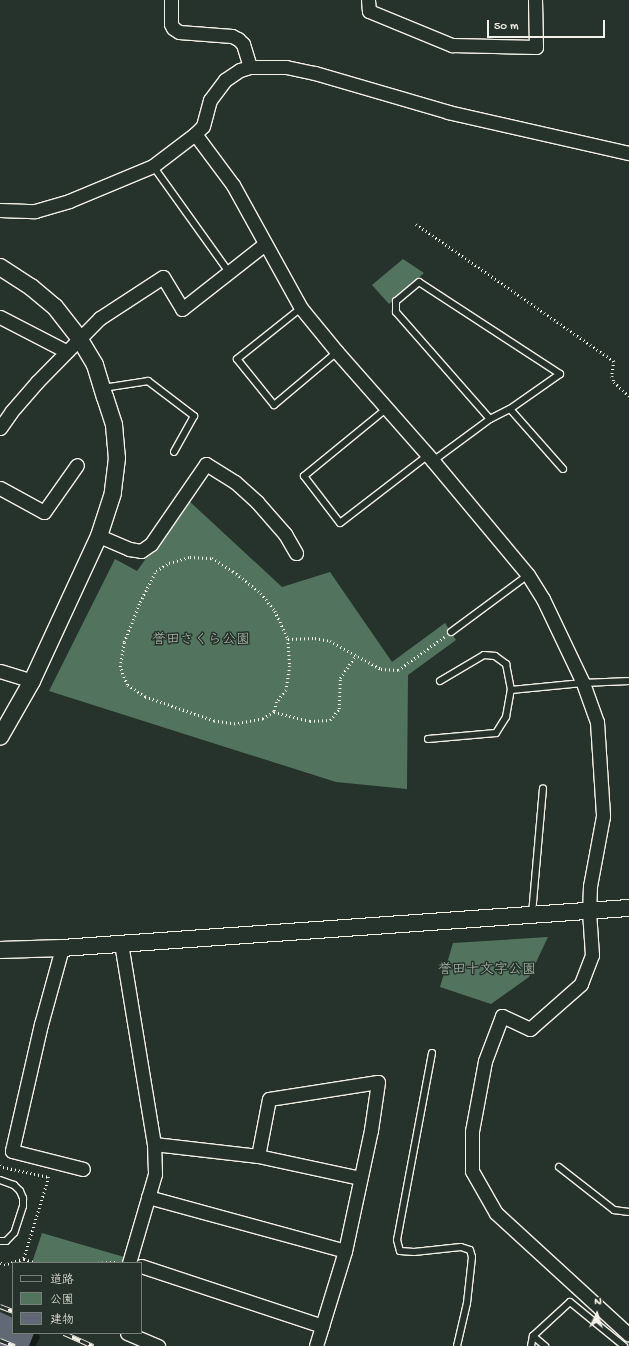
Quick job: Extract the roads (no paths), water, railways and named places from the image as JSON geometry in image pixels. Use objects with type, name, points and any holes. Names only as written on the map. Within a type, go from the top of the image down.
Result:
[{"type":"street","points":[[171,0],[171,24],[174,28],[179,32],[232,36],[243,44],[250,66]]},
{"type":"street","points":[[368,0],[369,11],[452,46],[536,47],[535,0]]},
{"type":"street","points":[[0,210],[35,211],[68,201],[153,166],[196,134],[203,126],[210,100],[225,80],[240,70],[250,66],[286,67],[448,112],[629,153]]},
{"type":"street","points":[[196,134],[233,185],[301,308],[528,575],[543,599],[583,683],[597,722],[603,816],[590,886],[589,911],[592,955],[581,984],[530,1029],[502,1016],[485,1061],[472,1131],[472,1171],[496,1213],[629,1335]]},
{"type":"street","points":[[0,428],[11,412],[66,351],[100,318],[163,277],[182,309],[265,244]]},
{"type":"street","points":[[0,267],[31,287],[55,307],[79,338],[95,365],[103,388],[114,425],[117,458],[113,493],[99,536],[32,681],[0,738]]},
{"type":"street","points":[[0,317],[66,351]]},
{"type":"street","points":[[99,536],[129,549],[142,551],[150,544],[206,464],[235,482],[257,502],[285,534],[296,553]]},
{"type":"street","points":[[0,488],[44,512],[77,465]]},
{"type":"street","points":[[0,671],[32,681]]},
{"type":"street","points":[[0,950],[62,948],[629,908]]},
{"type":"street","points":[[121,943],[154,1144],[155,1174],[148,1197],[133,1262]]},
{"type":"street","points":[[62,948],[41,1024],[12,1151],[83,1169]]},
{"type":"street","points":[[258,1156],[269,1099],[378,1082],[371,1130],[345,1251],[316,1346]]},
{"type":"street","points":[[154,1144],[258,1156],[360,1178]]},
{"type":"street","points":[[148,1197],[345,1251]]},
{"type":"street","points":[[142,1266],[322,1326]]},
{"type":"street","points":[[129,1334],[158,1346]]},
{"type":"lane","points":[[153,166],[229,272]]},
{"type":"lane","points":[[386,409],[304,476],[340,523],[430,458],[490,419],[510,410],[560,374],[419,282],[396,301],[396,312],[490,419]]},
{"type":"lane","points":[[301,308],[237,359],[274,405],[337,352]]},
{"type":"lane","points":[[103,388],[148,381],[194,416],[174,452]]},
{"type":"lane","points":[[510,410],[563,469]]},
{"type":"lane","points":[[451,632],[528,575]]},
{"type":"lane","points":[[428,739],[496,733],[506,717],[511,690],[506,664],[495,656],[484,655],[440,681]]},
{"type":"lane","points":[[511,690],[583,683],[629,681]]},
{"type":"lane","points":[[532,916],[543,788]]},
{"type":"lane","points":[[432,1053],[397,1240],[400,1251],[414,1252],[461,1247],[470,1250],[472,1257],[467,1303],[457,1346]]},
{"type":"lane","points":[[559,1167],[614,1210],[629,1212]]},
{"type":"lane","points":[[0,1180],[14,1185],[20,1191],[23,1198],[23,1206],[14,1233],[6,1240],[0,1241]]},
{"type":"lane","points":[[531,1346],[533,1336],[570,1302],[624,1346]]},
{"type":"lane","points":[[533,1336],[545,1346]]},
{"type":"railway","points":[[0,1306],[12,1311]]},
{"type":"railway","points":[[66,1334],[93,1346]]},
{"type":"railway","points":[[0,1340],[15,1346]]},
{"type":"park label","name":"誉田さくら公園","points":[[201,641]]},
{"type":"park label","name":"誉田十文字公園","points":[[487,971]]}]
